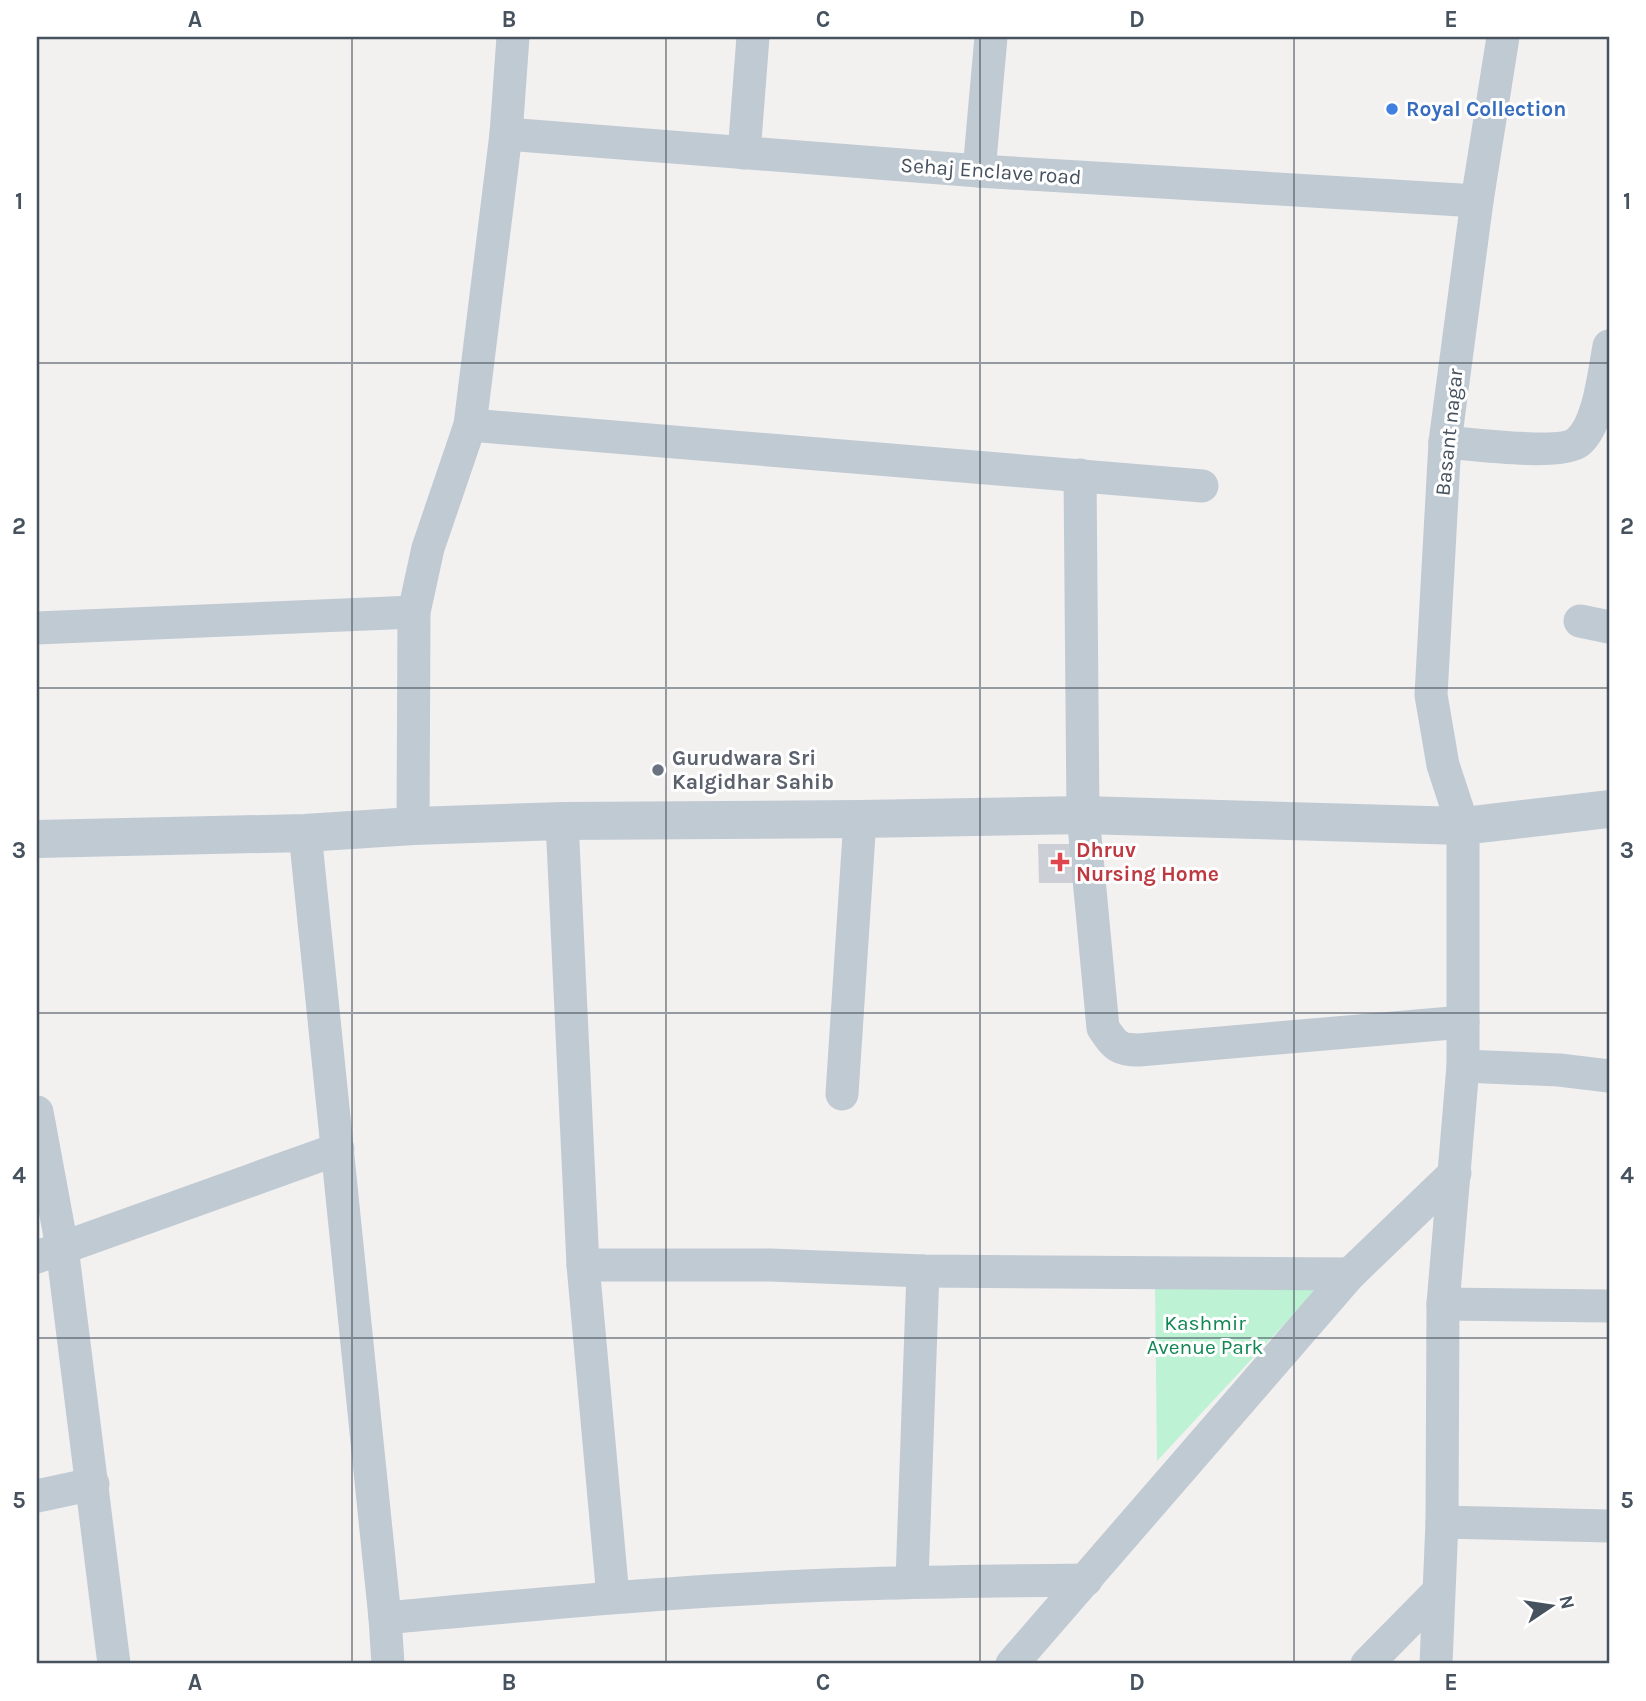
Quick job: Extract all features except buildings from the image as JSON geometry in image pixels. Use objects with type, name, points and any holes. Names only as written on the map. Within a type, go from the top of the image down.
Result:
[{"type":"street","points":[[414,826],[414,612],[428,548],[470,425],[506,134],[513,37]]},
{"type":"street","points":[[744,153],[753,37]]},
{"type":"street","points":[[979,171],[991,37]]},
{"type":"street","name":"Basant nagar","points":[[1436,1664],[1442,1522],[1443,1304],[1463,1066],[1463,826],[1443,765],[1431,695],[1445,442],[1476,201],[1503,37]]},
{"type":"street","name":"Sehaj Enclave road","points":[[506,134],[979,171],[1476,201]]},
{"type":"street","points":[[1445,442],[1549,449],[1568,448],[1580,442],[1591,424],[1597,406],[1609,346]]},
{"type":"street","points":[[470,425],[1202,486]]},
{"type":"street","points":[[1080,475],[1083,815],[1103,1028],[1115,1045],[1124,1050],[1139,1051],[1463,1022]]},
{"type":"street","points":[[37,628],[414,612]]},
{"type":"street","points":[[37,839],[306,833],[562,821],[860,820],[1083,815],[1463,826],[1609,809]]},
{"type":"street","points":[[842,1094],[860,820]]},
{"type":"street","points":[[562,821],[583,1265],[613,1597]]},
{"type":"street","points":[[306,833],[386,1618],[388,1664]]},
{"type":"street","points":[[1463,1066],[1559,1070],[1609,1076]]},
{"type":"street","points":[[37,1112],[50,1252],[93,1484],[114,1664]]},
{"type":"street","points":[[50,1252],[338,1149]]},
{"type":"street","points":[[1012,1664],[1350,1274],[1455,1173]]},
{"type":"street","points":[[583,1265],[770,1265],[923,1271],[1350,1274]]},
{"type":"street","points":[[912,1581],[923,1271]]},
{"type":"street","points":[[1443,1304],[1609,1306]]},
{"type":"street","points":[[37,1496],[93,1484]]},
{"type":"street","points":[[1442,1522],[1609,1526]]},
{"type":"street","points":[[386,1618],[613,1597],[912,1581],[1086,1580]]},
{"type":"street","points":[[1367,1664],[1437,1593]]},
{"type":"green space","name":"Kashmir Avenue Park","points":[[1155,1283],[1316,1290],[1157,1461]]},
{"type":"place","name":"Royal Collection","points":[[1392,109]]},
{"type":"place","name":"Gurudwara Sri Kalgidhar Sahib","points":[[658,770]]},
{"type":"place","name":"Dhruv Nursing Home","points":[[1060,862]]}]
